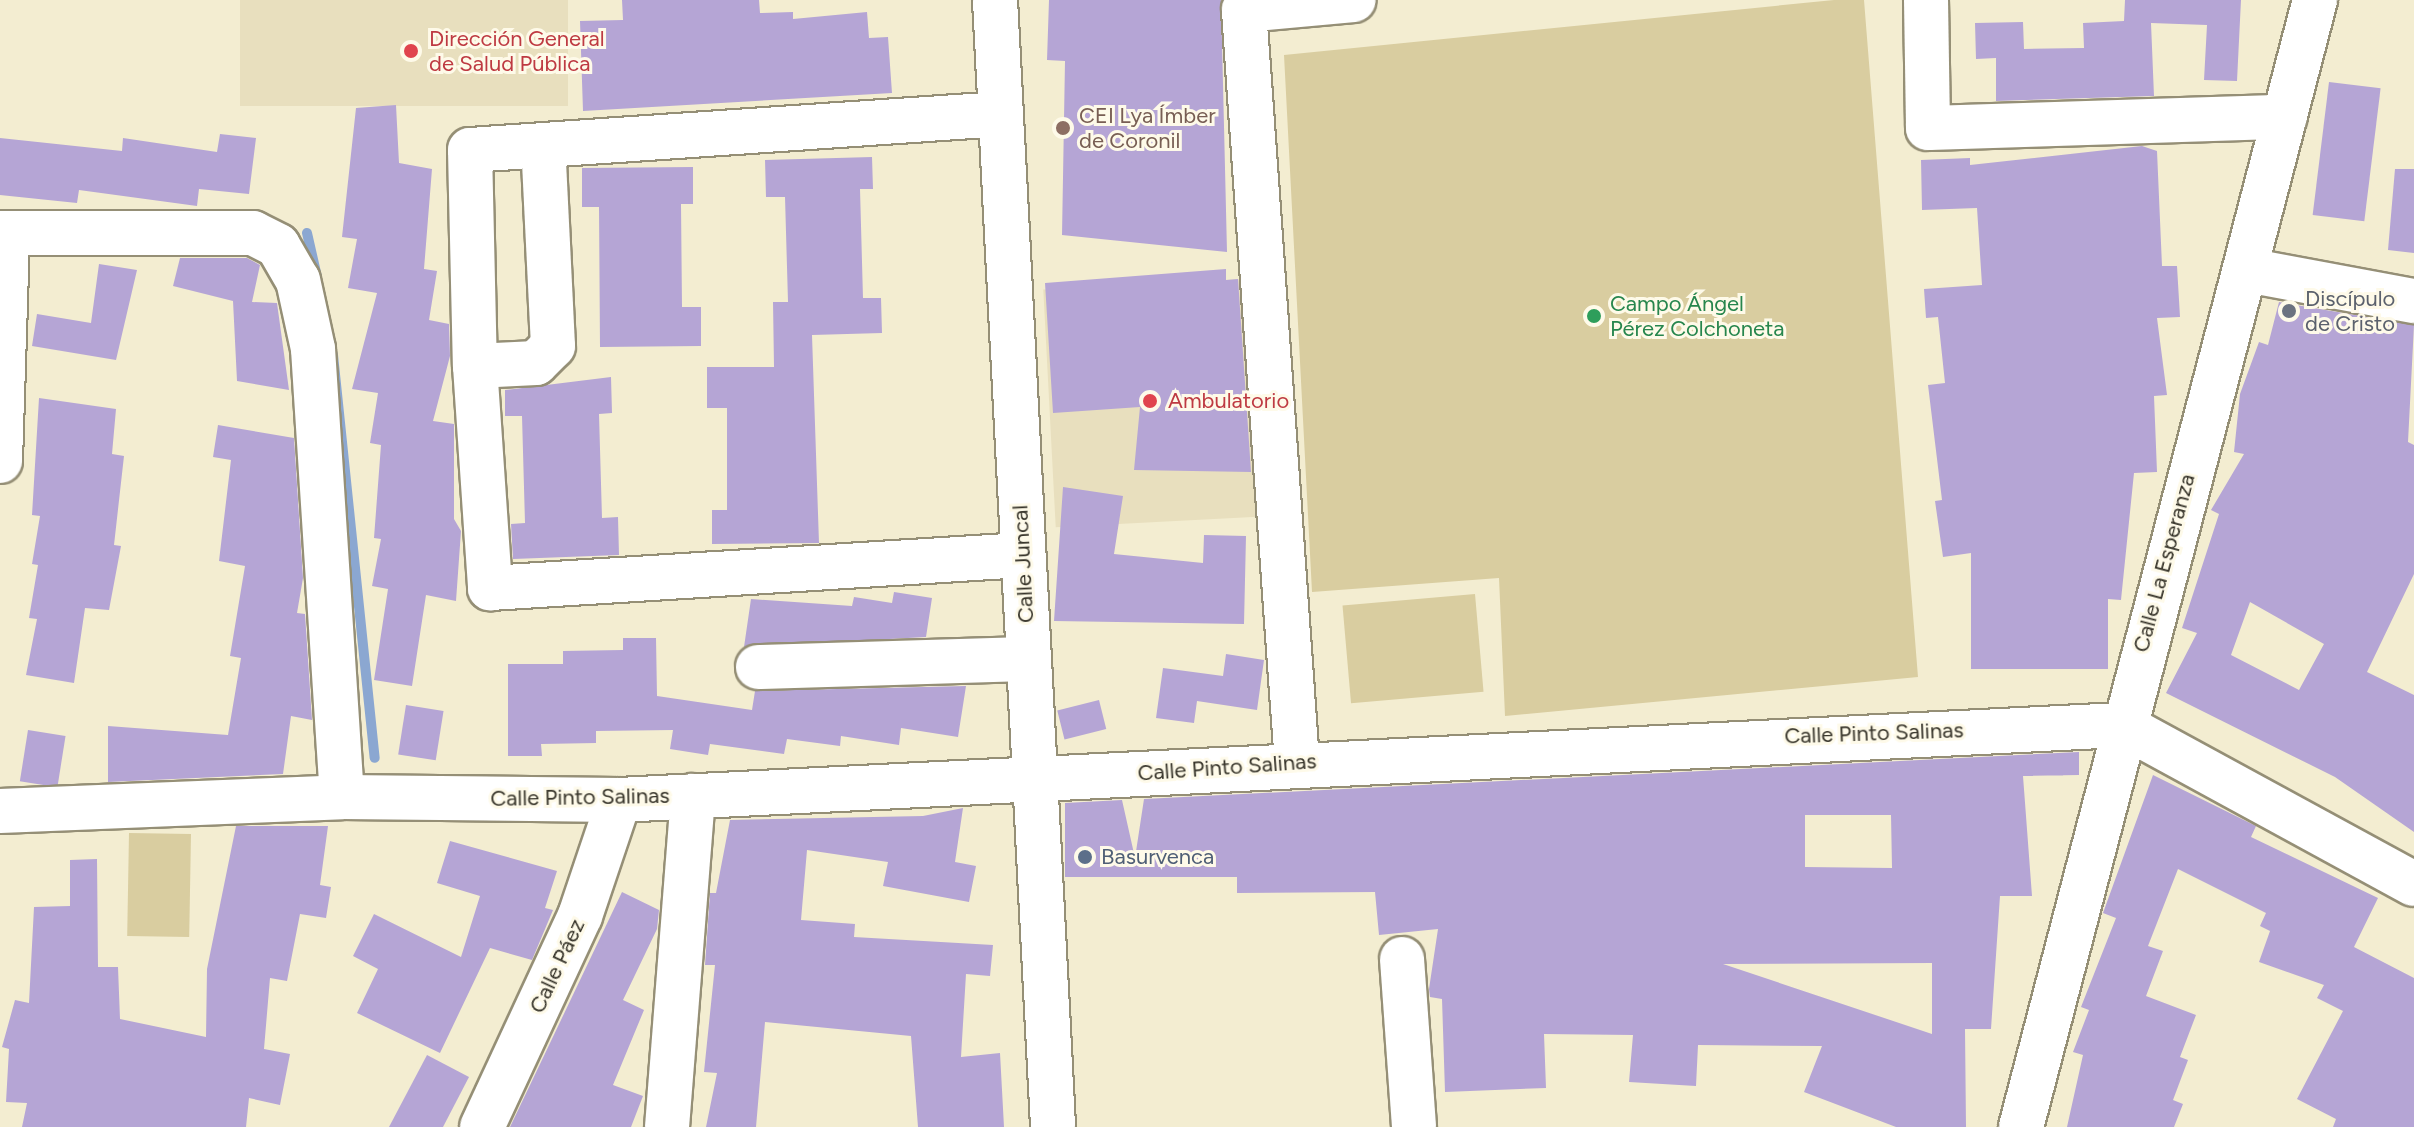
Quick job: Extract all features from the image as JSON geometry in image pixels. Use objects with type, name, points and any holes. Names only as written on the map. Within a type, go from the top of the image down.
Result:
[{"type":"street","name":"Calle Juncal","points":[[995,0],[1053,1127]]},
{"type":"street","points":[[1297,763],[1244,10],[1354,0]]},
{"type":"street","points":[[1926,0],[1928,128],[2285,117]]},
{"type":"street","name":"Calle La Esperanza","points":[[2021,1127],[2122,725],[2246,270],[2315,0]]},
{"type":"street","points":[[1001,114],[470,150],[475,366],[490,588],[1023,555]]},
{"type":"street","points":[[475,366],[536,363],[553,346],[543,145]]},
{"type":"street","points":[[0,461],[4,233],[253,233],[278,246],[291,268],[313,349],[342,797]]},
{"type":"street","points":[[2246,270],[2414,301]]},
{"type":"street","points":[[758,667],[1029,659]]},
{"type":"street","points":[[2122,725],[2414,884]]},
{"type":"street","name":"Calle Pinto Salinas","points":[[0,811],[342,797],[619,800],[1035,780],[1297,763],[2122,725]]},
{"type":"street","points":[[667,1127],[693,796]]},
{"type":"street","name":"Calle Páez","points":[[482,1127],[580,916],[619,800]]},
{"type":"street","points":[[1402,959],[1414,1127]]},
{"type":"shaded area","name":"Dirección General de Salud Pública","points":[[240,0],[568,0],[568,106],[240,106]]},
{"type":"shaded area","name":"Campo Ángel Pérez Colchoneta","points":[[1834,0],[1864,0],[1918,677],[1505,716],[1499,578],[1312,592],[1284,55]]},
{"type":"shaded area","name":"Ambulatorio","points":[[1245,279],[1257,517],[1056,527],[1043,290]]},
{"type":"shaded area","points":[[1475,594],[1484,692],[1351,703],[1343,606]]},
{"type":"shaded area","points":[[129,833],[191,834],[189,937],[127,936]]},
{"type":"building","points":[[622,0],[759,0],[760,13],[793,12],[793,19],[867,12],[869,38],[888,37],[892,93],[583,111],[580,21],[623,20]]},
{"type":"building","points":[[1049,0],[1221,0],[1227,252],[1062,235],[1065,61],[1047,60]]},
{"type":"building","points":[[2125,0],[2241,0],[2237,81],[2204,80],[2207,25],[2151,23],[2154,96],[1996,101],[1996,58],[1976,59],[1975,23],[2023,22],[2024,49],[2084,48],[2083,23],[2124,21]]},
{"type":"building","points":[[2329,82],[2381,88],[2364,221],[2313,215]]},
{"type":"building","points":[[396,105],[399,163],[432,169],[424,269],[437,271],[429,320],[449,324],[450,356],[433,421],[454,424],[454,519],[461,531],[456,601],[426,595],[412,686],[374,680],[388,589],[372,586],[381,539],[374,538],[381,445],[370,443],[378,393],[352,389],[377,293],[348,288],[357,239],[342,237],[356,108]]},
{"type":"building","points":[[220,134],[256,138],[249,194],[199,189],[197,206],[79,190],[77,203],[0,195],[0,138],[122,151],[123,138],[217,152]]},
{"type":"building","points":[[2142,146],[2157,151],[2162,266],[2177,266],[2180,317],[2157,318],[2167,395],[2154,396],[2157,472],[2134,473],[2121,600],[2108,599],[2108,669],[1971,669],[1971,553],[1943,557],[1935,501],[1942,500],[1928,385],[1945,383],[1938,317],[1926,318],[1924,289],[1982,285],[1977,208],[1922,210],[1921,160],[1970,158],[1970,165]]},
{"type":"building","points":[[872,157],[873,189],[860,189],[863,298],[881,298],[882,333],[812,335],[819,543],[712,544],[712,510],[727,510],[727,408],[707,408],[707,367],[774,367],[773,302],[788,302],[785,197],[766,197],[765,160]]},
{"type":"building","points":[[693,167],[693,204],[681,204],[682,307],[701,307],[701,346],[600,347],[599,207],[582,207],[582,168]]},
{"type":"building","points":[[2395,169],[2414,169],[2414,253],[2388,250]]},
{"type":"building","points":[[180,258],[247,258],[260,265],[252,302],[277,303],[289,390],[237,381],[233,301],[173,286]]},
{"type":"building","points":[[99,264],[137,270],[116,360],[32,346],[37,314],[91,323]]},
{"type":"building","name":"Ambulatorio","points":[[1226,269],[1226,280],[1238,279],[1251,472],[1134,470],[1140,407],[1053,413],[1045,283]]},
{"type":"building","points":[[2279,302],[2414,325],[2408,442],[2414,445],[2414,574],[2367,672],[2414,695],[2414,832],[2335,777],[2166,693],[2197,633],[2182,628],[2219,514],[2211,510],[2244,454],[2234,452],[2240,394],[2259,342],[2268,345]],"holes":[[[2250,602],[2324,644],[2299,690],[2231,655]]]},
{"type":"building","points":[[611,377],[612,413],[599,414],[602,518],[618,517],[619,555],[513,559],[511,524],[525,523],[522,416],[505,416],[505,390]]},
{"type":"building","points":[[39,398],[116,409],[112,454],[124,456],[114,545],[121,546],[109,610],[85,608],[74,683],[26,675],[37,619],[29,618],[38,565],[32,564],[40,516],[32,515]]},
{"type":"building","points":[[218,425],[294,438],[303,578],[297,613],[305,614],[312,720],[291,716],[283,774],[108,782],[108,726],[228,735],[241,658],[230,656],[245,566],[219,561],[231,460],[213,457]]},
{"type":"building","points":[[1063,487],[1123,496],[1114,554],[1203,563],[1204,535],[1246,536],[1244,624],[1054,621]]},
{"type":"building","points":[[894,592],[932,598],[926,637],[744,647],[751,599],[852,606],[854,597],[892,603]]},
{"type":"building","points":[[623,638],[656,638],[657,696],[752,710],[755,691],[966,686],[958,737],[901,728],[899,745],[841,736],[840,746],[787,739],[784,754],[710,744],[708,755],[670,749],[673,730],[596,731],[596,743],[541,744],[542,756],[508,756],[508,664],[563,664],[563,651],[623,650]]},
{"type":"building","points":[[1226,654],[1264,660],[1257,710],[1197,701],[1194,723],[1156,718],[1163,668],[1223,676]]},
{"type":"building","points":[[1099,700],[1106,729],[1065,740],[1057,710]]},
{"type":"building","points":[[406,705],[444,711],[436,760],[398,754]]},
{"type":"building","points":[[28,730],[66,736],[57,787],[20,781]]},
{"type":"building","points":[[2079,752],[2079,775],[2023,776],[2032,896],[2000,896],[1991,1029],[1965,1029],[1966,1127],[1896,1127],[1804,1092],[1822,1046],[1698,1045],[1696,1086],[1629,1082],[1633,1035],[1544,1034],[1546,1088],[1445,1092],[1442,999],[1430,997],[1429,989],[1438,929],[1379,935],[1375,892],[1237,893],[1237,877],[1065,877],[1065,803],[1122,800],[1135,858],[1144,799]],"holes":[[[1805,815],[1891,815],[1892,868],[1805,867]],[[1932,963],[1932,1034],[1723,964]]]},
{"type":"building","points":[[2153,775],[2256,826],[2251,837],[2378,898],[2354,947],[2414,978],[2414,1127],[2333,1127],[2336,1119],[2297,1099],[2343,1011],[2317,998],[2324,985],[2259,962],[2270,931],[2260,926],[2266,913],[2178,869],[2148,946],[2163,951],[2146,996],[2196,1015],[2180,1057],[2188,1060],[2173,1100],[2183,1104],[2174,1127],[2067,1127],[2083,1055],[2073,1052],[2089,1010],[2081,1007],[2116,918],[2103,913]]},
{"type":"building","points":[[963,808],[955,862],[976,866],[969,902],[883,886],[888,862],[807,850],[801,920],[855,924],[854,937],[993,945],[990,976],[966,974],[961,1057],[1000,1053],[1004,1127],[918,1127],[911,1036],[765,1022],[756,1127],[706,1127],[717,1073],[704,1072],[715,965],[705,965],[710,893],[716,893],[730,820],[923,816]]},
{"type":"building","points":[[236,826],[328,826],[320,885],[331,887],[326,918],[300,914],[287,981],[270,978],[264,1049],[290,1054],[280,1105],[249,1098],[246,1127],[22,1127],[27,1103],[6,1102],[9,1049],[2,1047],[15,1000],[29,1003],[34,907],[70,906],[70,860],[97,859],[98,967],[118,967],[120,1019],[206,1037],[207,969]]},
{"type":"building","points":[[450,841],[557,871],[545,908],[553,910],[532,960],[490,948],[440,1053],[357,1013],[378,969],[353,956],[374,914],[461,957],[480,896],[437,883]]},
{"type":"building","points":[[622,892],[659,910],[657,929],[623,1000],[644,1010],[613,1085],[643,1096],[631,1127],[510,1127]]},
{"type":"building","points":[[427,1055],[469,1077],[443,1127],[389,1127]]},
{"type":"waterway","points":[[307,233],[317,277]]},
{"type":"waterway","points":[[333,355],[375,758]]},
{"type":"place","name":"Dirección General de Salud Pública","points":[[411,51]]},
{"type":"place","name":"CEI Lya Ímber de Coronil","points":[[1063,128]]},
{"type":"place","name":"Discípulo de Cristo","points":[[2289,311]]},
{"type":"place","name":"Campo Ángel Pérez Colchoneta","points":[[1594,316]]},
{"type":"place","name":"Ambulatorio","points":[[1150,401]]},
{"type":"place","name":"Basurvenca","points":[[1085,857]]}]
